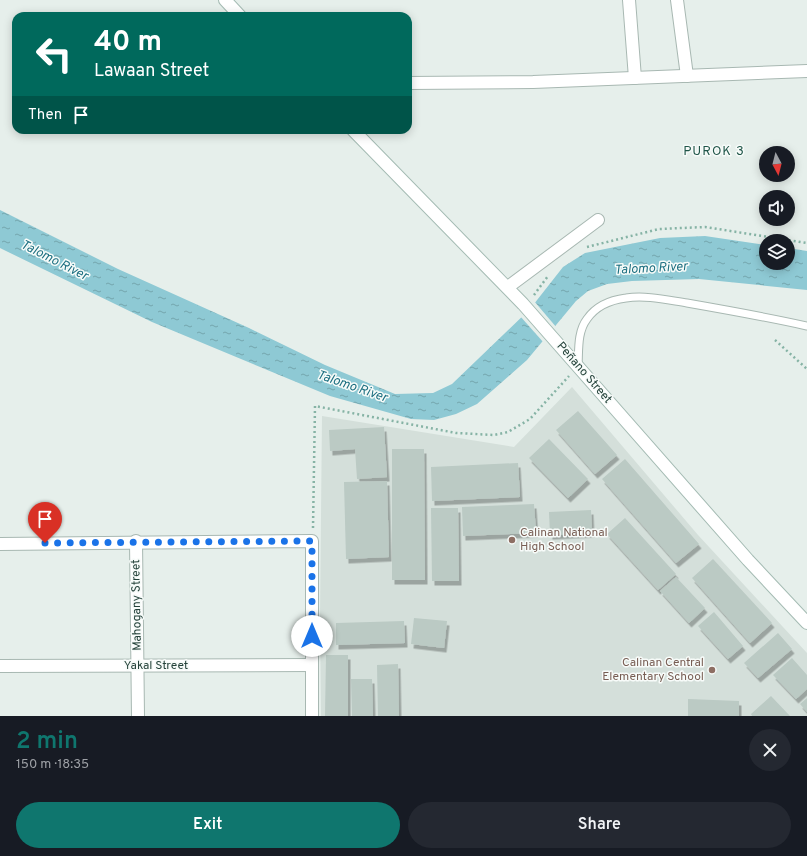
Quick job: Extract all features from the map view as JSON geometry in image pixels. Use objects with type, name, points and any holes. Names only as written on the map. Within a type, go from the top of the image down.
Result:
[{"type":"street","points":[[225,0],[236,12]]},
{"type":"street","points":[[628,0],[635,78]]},
{"type":"street","points":[[677,0],[687,76]]},
{"type":"street","points":[[412,83],[533,82],[807,71]]},
{"type":"street","name":"Peñano Street","points":[[357,134],[508,287],[748,560],[807,624]]},
{"type":"street","points":[[508,287],[598,220]]},
{"type":"street","points":[[0,544],[136,541],[312,541],[312,716]]},
{"type":"street","name":"Mahogany Street","points":[[136,541],[138,716]]},
{"type":"street","name":"Yakal Street","points":[[0,666],[312,664]]},
{"type":"lane","points":[[578,366],[581,330],[587,319],[597,308],[610,301],[627,298],[645,297],[668,300],[737,311],[807,326]]},
{"type":"path","points":[[582,248],[659,229],[705,227],[807,244]]},
{"type":"path","points":[[534,295],[551,272]]},
{"type":"path","points":[[775,340],[807,369]]},
{"type":"path","points":[[312,541],[316,406],[456,433],[494,435],[508,432],[530,419],[578,366]]},
{"type":"shaded area","points":[[572,387],[698,535],[807,653],[807,716],[321,716],[320,616],[322,416],[514,447]]},
{"type":"water","name":"Talomo River","points":[[0,210],[118,269],[249,328],[325,365],[395,394],[433,393],[452,384],[530,309],[563,267],[585,253],[660,238],[705,236],[759,244],[759,270],[795,270],[795,249],[807,251],[807,290],[699,279],[632,281],[607,284],[588,291],[576,301],[527,360],[477,404],[456,414],[434,420],[411,419],[330,396],[152,322],[0,248]]},
{"type":"pier","points":[[534,301],[557,328],[544,343],[520,316]]},
{"type":"building","points":[[578,411],[617,455],[595,474],[556,430]]},
{"type":"building","points":[[384,427],[387,477],[357,479],[355,449],[330,451],[329,430]]},
{"type":"building","points":[[549,439],[588,479],[568,498],[529,458]]},
{"type":"building","points":[[392,449],[424,449],[425,580],[392,580]]},
{"type":"building","points":[[625,459],[699,544],[676,563],[602,479]]},
{"type":"building","points":[[518,463],[520,497],[432,501],[431,467]]},
{"type":"building","points":[[387,481],[389,557],[346,559],[344,482]]},
{"type":"building","points":[[534,504],[536,533],[463,536],[462,507]]},
{"type":"building","points":[[431,508],[458,508],[459,581],[432,581]]},
{"type":"building","points":[[591,510],[592,533],[550,535],[549,512]]},
{"type":"building","points":[[625,518],[676,574],[658,590],[607,534]]},
{"type":"building","points":[[713,559],[772,623],[750,643],[692,578]]},
{"type":"building","points":[[676,577],[705,608],[689,623],[660,591]]},
{"type":"building","points":[[714,612],[743,646],[728,659],[698,626]]},
{"type":"building","points":[[414,618],[447,621],[444,648],[411,644]]},
{"type":"building","points":[[404,621],[405,643],[336,645],[336,623]]},
{"type":"building","points":[[778,633],[792,649],[758,678],[744,663]]},
{"type":"building","points":[[326,655],[348,655],[348,716],[325,716]]},
{"type":"building","points":[[792,658],[807,675],[807,689],[796,699],[773,675]]},
{"type":"building","points":[[398,664],[399,716],[378,716],[377,665]]},
{"type":"building","points":[[351,679],[372,679],[373,716],[352,716]]},
{"type":"building","points":[[771,696],[790,716],[752,716],[751,714]]},
{"type":"building","points":[[807,698],[807,712],[800,704]]},
{"type":"building","points":[[688,699],[739,701],[739,716],[688,716]]},
{"type":"place","name":"Calinan National High School","points":[[512,540]]},
{"type":"place","name":"Calinan Central Elementary School","points":[[712,670]]},
{"type":"district","name":"PUROK 3","points":[[714,152]]},
{"type":"route","points":[[45,543],[136,541],[312,541],[312,636]]}]
